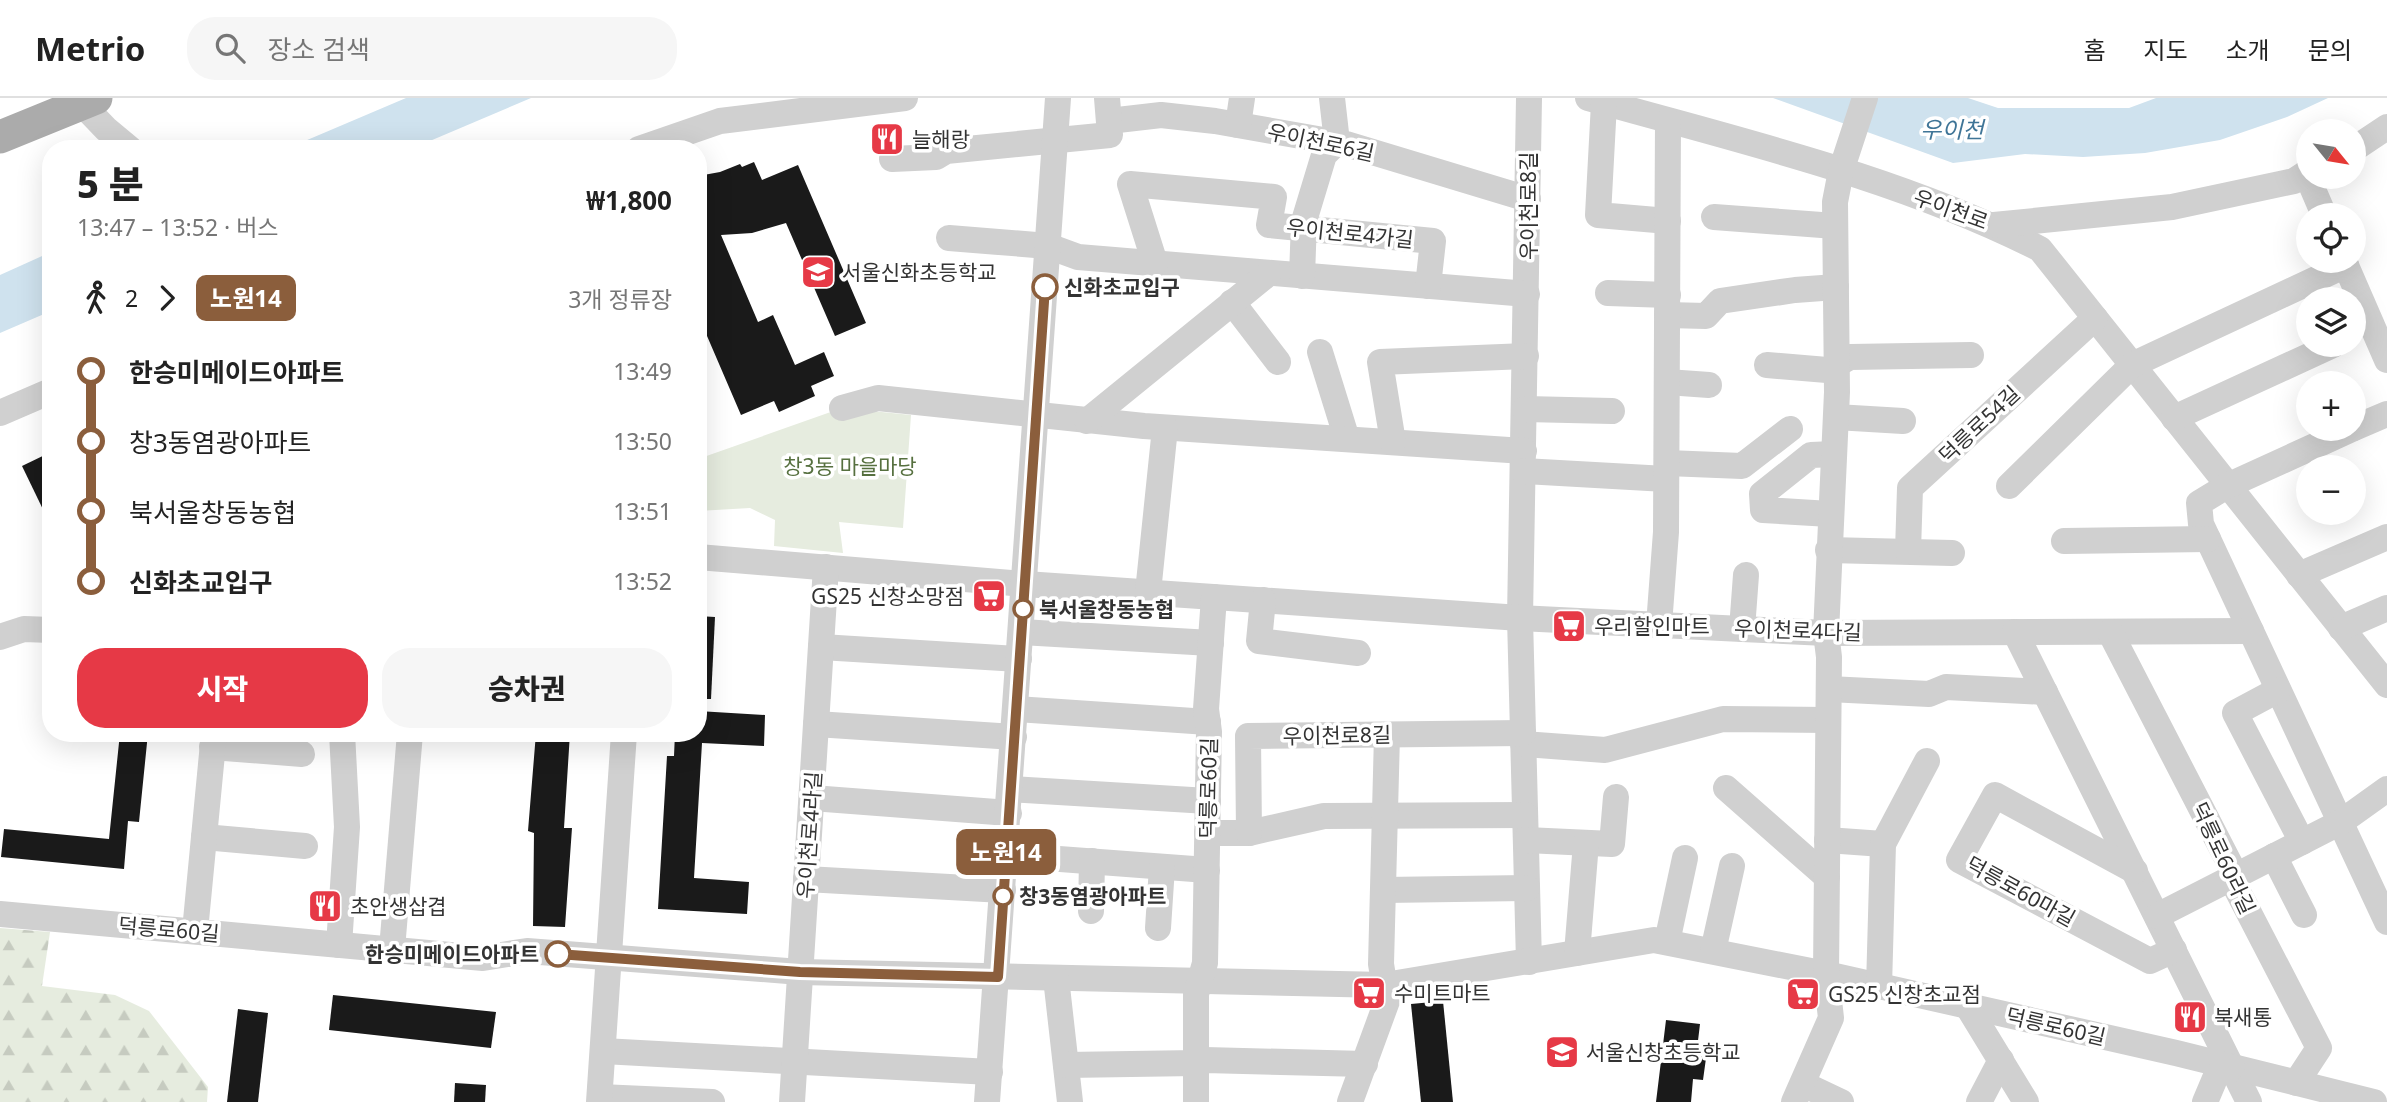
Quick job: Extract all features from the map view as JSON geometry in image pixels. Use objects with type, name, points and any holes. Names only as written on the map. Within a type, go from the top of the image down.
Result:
[{"type":"main road","points":[[0,137],[86,100]]},
{"type":"street","points":[[665,140],[720,121],[905,98]]},
{"type":"street","points":[[987,1102],[998,977],[1058,98]]},
{"type":"street","points":[[1238,125],[1242,98]]},
{"type":"street","points":[[1302,275],[1304,221],[1324,155],[1337,142],[1332,98]]},
{"type":"street","name":"우이천로8길","points":[[1529,98],[1520,618],[1529,962]]},
{"type":"street","points":[[1841,1102],[1799,1093],[1831,1018],[1826,974],[1829,657],[1826,633],[1836,417],[1835,202],[1841,171],[1865,98]]},
{"type":"street","points":[[86,100],[106,129],[119,140]]},
{"type":"street","name":"우이천로","points":[[1668,221],[1598,215],[1596,100],[1841,171],[1936,202],[1994,225],[2172,207],[2296,180]]},
{"type":"street","name":"우이천로6길","points":[[892,159],[936,157],[946,151],[1055,142],[1109,118],[1161,115],[1337,142],[1528,199]]},
{"type":"street","points":[[1659,625],[1666,532],[1668,121]]},
{"type":"street","points":[[2366,144],[2385,135]]},
{"type":"street","name":"우이천로4가길","points":[[1155,264],[1130,184],[1275,197],[1269,225],[1433,241],[1428,286]]},
{"type":"street","points":[[1714,217],[1835,226]]},
{"type":"street","points":[[2040,249],[2051,227],[2062,219]]},
{"type":"street","points":[[1994,225],[2040,249],[2387,685]]},
{"type":"street","points":[[948,238],[1048,246],[1078,257],[1527,294]]},
{"type":"street","points":[[1087,421],[1269,273]]},
{"type":"street","points":[[2008,486],[2132,365],[2324,273]]},
{"type":"street","points":[[1608,293],[1706,316],[1720,302],[1795,290],[1836,287]]},
{"type":"street","points":[[1233,302],[1278,362]]},
{"type":"street","name":"덕릉로54길","points":[[1908,551],[1910,488],[2095,318]]},
{"type":"street","points":[[2366,335],[2387,360]]},
{"type":"street","points":[[1320,352],[1347,439]]},
{"type":"street","points":[[1767,365],[1827,370],[1850,357],[1971,355]]},
{"type":"street","points":[[1392,442],[1380,362],[1526,356]]},
{"type":"street","points":[[2174,418],[2307,357]]},
{"type":"street","points":[[1667,382],[1709,385]]},
{"type":"street","points":[[0,413],[42,395]]},
{"type":"street","points":[[842,408],[878,398],[1087,421],[1392,442],[1524,461],[1666,471],[1742,466],[1790,429]]},
{"type":"street","points":[[1525,409],[1612,411]]},
{"type":"street","points":[[2366,423],[2387,414]]},
{"type":"street","points":[[1836,417],[1903,421]]},
{"type":"street","points":[[1148,592],[1165,428]]},
{"type":"street","points":[[2325,441],[2227,486],[2199,503],[2201,524],[2386,917]]},
{"type":"street","points":[[1830,514],[1763,510],[1762,494],[1811,455],[1833,454]]},
{"type":"street","points":[[2298,575],[2387,537]]},
{"type":"street","points":[[2064,541],[2208,539]]},
{"type":"street","points":[[1828,550],[1952,552]]},
{"type":"street","points":[[707,558],[1025,584]]},
{"type":"street","name":"우이천로4라길","points":[[792,1102],[826,567]]},
{"type":"street","points":[[1742,629],[1746,575]]},
{"type":"street","name":"우이천로4다길","points":[[1025,584],[1520,618],[1826,633],[2250,631]]},
{"type":"street","name":"덕릉로60길","points":[[1196,1102],[1196,994],[1205,963],[1208,801],[1206,709],[1214,597]]},
{"type":"street","points":[[1263,600],[1259,641],[1358,653]]},
{"type":"street","points":[[2341,628],[2387,608]]},
{"type":"street","points":[[0,636],[24,629],[42,630]]},
{"type":"street","points":[[1021,632],[1211,643]]},
{"type":"street","points":[[2015,632],[2249,1102]]},
{"type":"street","name":"덕릉로60라길","points":[[2110,632],[2232,868],[2234,884],[2319,1048],[2296,1083]]},
{"type":"street","points":[[821,647],[1019,659]]},
{"type":"street","points":[[1829,689],[1929,694],[1946,687],[2045,692]]},
{"type":"street","points":[[2278,690],[2235,713],[2302,842]]},
{"type":"street","points":[[1016,709],[1208,722]]},
{"type":"street","name":"우이천로8길","points":[[1249,833],[1248,736],[1387,734],[1523,739],[1605,750],[1723,719],[1828,720]]},
{"type":"street","points":[[816,723],[1014,737]]},
{"type":"street","points":[[1350,1102],[1387,1001],[1381,964],[1387,817],[1387,734]]},
{"type":"street","points":[[195,931],[213,742]]},
{"type":"street","points":[[226,742],[302,754]]},
{"type":"street","points":[[339,944],[347,827],[342,742]]},
{"type":"street","points":[[392,949],[409,742]]},
{"type":"street","points":[[623,742],[599,1100],[712,1102]]},
{"type":"street","points":[[1879,987],[1883,844],[1927,761]]},
{"type":"street","points":[[1726,788],[1827,877]]},
{"type":"street","points":[[2157,916],[2341,822],[2387,789]]},
{"type":"street","name":"덕릉로60마길","points":[[2135,871],[1995,795],[1959,860],[2150,961],[2174,950]]},
{"type":"street","points":[[1207,833],[1249,833],[1324,816],[1387,817],[1526,828],[1586,843],[1612,844],[1616,797]]},
{"type":"street","points":[[812,798],[1208,801]]},
{"type":"street","points":[[204,837],[305,846]]},
{"type":"street","points":[[1827,840],[1883,844]]},
{"type":"street","points":[[1577,953],[1586,843]]},
{"type":"street","points":[[1006,855],[1207,870]]},
{"type":"street","points":[[2274,856],[2304,915]]},
{"type":"street","points":[[1667,942],[1685,858]]},
{"type":"street","points":[[1091,911],[1092,861]]},
{"type":"street","points":[[1713,951],[1732,866]]},
{"type":"street","points":[[1158,928],[1162,867]]},
{"type":"street","points":[[806,878],[1003,891]]},
{"type":"street","points":[[1384,890],[1527,888]]},
{"type":"street","name":"덕릉로60길","points":[[0,914],[482,958],[527,951],[800,972],[1385,985],[1654,940],[1826,974],[2232,1067],[2296,1083],[2326,1096],[2374,1102]]},
{"type":"street","points":[[1056,978],[1070,1102]]},
{"type":"street","points":[[1968,1007],[2026,1102]]},
{"type":"street","points":[[603,1051],[990,1072]]},
{"type":"street","points":[[1066,1066],[1196,1063],[1205,1060],[1365,1064]]},
{"type":"street","points":[[1979,1102],[2001,1060]]},
{"type":"street","points":[[2205,1102],[2216,1076],[2232,1067]]},
{"type":"green space","name":"창3동 마을마당","points":[[842,408],[911,415],[903,528],[839,522],[843,553],[774,546],[775,520],[750,508],[707,510],[707,456]]},
{"type":"green space","points":[[0,928],[50,932],[42,986],[115,995],[149,1011],[208,1087],[207,1102],[0,1102]]},
{"type":"water","points":[[406,98],[531,98],[432,140],[307,140]]},
{"type":"water","name":"우이천","points":[[1773,98],[1968,98],[1998,108],[2129,108],[2156,98],[2328,98],[2287,117],[2220,140],[2145,153],[2083,157],[2025,154],[1953,163]]},
{"type":"water","points":[[42,256],[42,315],[0,333],[0,275]]},
{"type":"building","points":[[754,162],[762,180],[798,165],[866,323],[835,336],[786,223],[752,233],[721,235],[758,322],[773,315],[795,365],[824,352],[834,376],[811,386],[815,396],[779,412],[774,401],[741,415],[707,336],[707,174],[740,164],[742,167]]},
{"type":"building","points":[[42,456],[42,507],[22,466]]},
{"type":"building","points":[[707,617],[715,617],[711,699],[707,699]]},
{"type":"building","points":[[707,712],[765,715],[764,746],[702,743],[694,878],[749,882],[747,914],[658,909],[667,756],[674,756],[675,742],[707,742]]},
{"type":"building","points":[[119,742],[147,742],[139,822],[128,821],[124,869],[1,857],[4,829],[109,839]]},
{"type":"building","points":[[535,742],[569,742],[564,828],[572,828],[565,927],[533,926],[534,833],[528,831]]},
{"type":"building","points":[[333,995],[496,1012],[491,1048],[329,1030]]},
{"type":"building","points":[[1443,1001],[1453,1102],[1421,1102],[1411,1004]]},
{"type":"building","points":[[238,1009],[268,1013],[258,1102],[227,1102]]},
{"type":"building","points":[[1666,1020],[1700,1024],[1697,1049],[1707,1051],[1703,1080],[1693,1079],[1691,1102],[1656,1102]]},
{"type":"building","points":[[455,1083],[486,1085],[485,1102],[454,1102]]},
{"type":"bus line","name":"노원14","points":[[558,954],[800,972],[998,977],[1045,287]]},
{"type":"place","name":"늘해랑","points":[[887,139]]},
{"type":"place","name":"서울신화초등학교","points":[[818,272]]},
{"type":"place","name":"신화초교입구","points":[[1045,287]]},
{"type":"place","name":"GS25 신창소망점","points":[[989,596]]},
{"type":"place","name":"북서울창동농협","points":[[1023,609]]},
{"type":"place","name":"우리할인마트","points":[[1569,626]]},
{"type":"place","name":"창3동염광아파트","points":[[1003,896]]},
{"type":"place","name":"초안생삽겹","points":[[325,906]]},
{"type":"place","name":"한승미메이드아파트","points":[[558,954]]},
{"type":"place","name":"수미트마트","points":[[1369,993]]},
{"type":"place","name":"GS25 신창초교점","points":[[1803,994]]},
{"type":"place","name":"북새통","points":[[2190,1017]]},
{"type":"place","name":"서울신창초등학교","points":[[1562,1052]]}]
